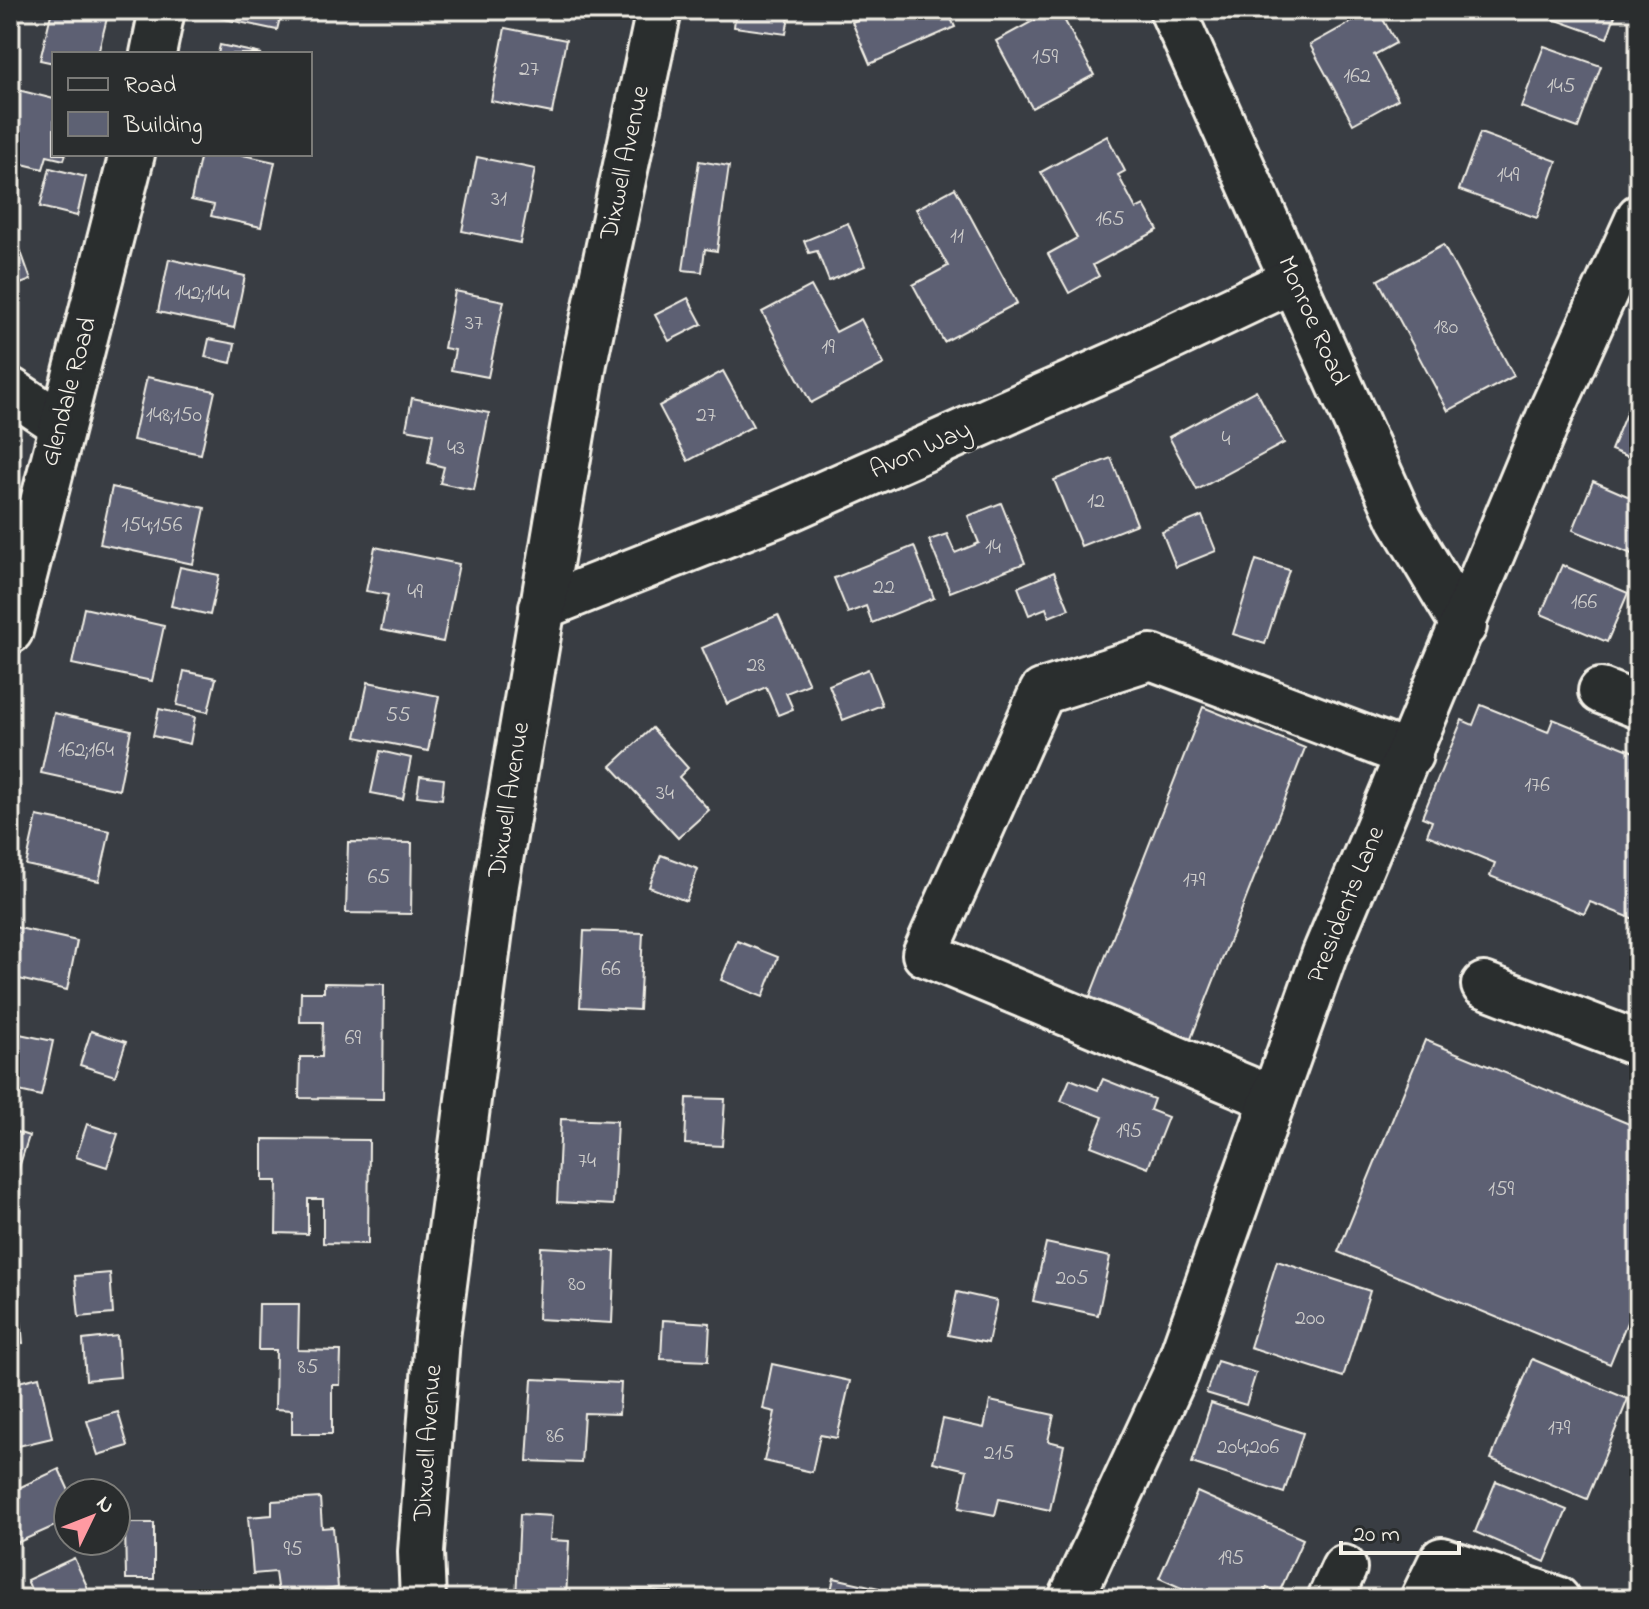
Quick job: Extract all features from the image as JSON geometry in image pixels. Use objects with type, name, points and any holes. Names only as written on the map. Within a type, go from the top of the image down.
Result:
[{"type":"street","points":[[153,52],[162,10]]},
{"type":"street","name":"Dixwell Avenue","points":[[423,1599],[421,1552],[437,1338],[496,884],[584,363],[659,10]]},
{"type":"street","name":"Monroe Road","points":[[1172,10],[1400,519],[1464,626]]},
{"type":"street","name":"Glendale Road","points":[[10,631],[131,156]]},
{"type":"street","name":"Presidents Lane","points":[[1071,1599],[1176,1373],[1324,956],[1551,412],[1639,217]]},
{"type":"street","name":"Avon Way","points":[[542,607],[778,514],[1120,362],[1293,280]]},
{"type":"street","points":[[10,390],[61,424]]},
{"type":"street","points":[[1273,1099],[925,954],[1042,692],[1151,657],[1410,755]]},
{"type":"street","points":[[1484,985],[1639,1044]]},
{"type":"street","points":[[1423,1599],[1442,1560],[1557,1599]]},
{"type":"building","points":[[52,10],[109,10],[98,52],[52,52],[52,63],[40,60]]},
{"type":"building","points":[[222,10],[282,10],[277,30],[220,18]]},
{"type":"building","points":[[736,10],[790,10],[786,34],[734,27]]},
{"type":"building","points":[[880,10],[947,10],[955,27],[870,64],[852,22]]},
{"type":"building","points":[[1053,10],[1059,10],[1094,75],[1032,108],[996,41]]},
{"type":"building","points":[[1378,10],[1396,43],[1374,55],[1398,99],[1353,124],[1310,45]]},
{"type":"building","points":[[1547,10],[1617,10],[1607,38],[1545,16]]},
{"type":"building","points":[[505,28],[566,40],[552,113],[491,101]]},
{"type":"building","points":[[220,45],[253,52],[218,52]]},
{"type":"building","points":[[1544,46],[1601,66],[1578,128],[1521,107]]},
{"type":"building","points":[[10,88],[52,98],[52,156],[65,156],[64,160],[47,156],[43,169],[14,162],[17,150],[10,148]]},
{"type":"building","points":[[1480,133],[1557,161],[1537,218],[1459,190]]},
{"type":"building","points":[[1107,136],[1125,171],[1118,175],[1136,209],[1144,205],[1158,230],[1093,265],[1099,276],[1069,293],[1048,254],[1077,238],[1041,172]]},
{"type":"building","points":[[201,156],[247,156],[275,162],[261,227],[211,216],[214,205],[191,200]]},
{"type":"building","points":[[477,157],[535,169],[520,243],[462,231]]},
{"type":"building","points":[[699,161],[729,166],[717,251],[705,249],[702,272],[683,270]]},
{"type":"building","points":[[50,168],[86,177],[77,216],[40,207]]},
{"type":"building","points":[[955,188],[1017,303],[944,342],[913,285],[948,266],[916,209]]},
{"type":"building","points":[[10,221],[31,280],[10,288]]},
{"type":"building","points":[[848,223],[865,266],[829,281],[817,251],[809,253],[804,241]]},
{"type":"building","points":[[1443,245],[1514,376],[1448,411],[1378,280]]},
{"type":"building","points":[[169,259],[245,276],[234,328],[158,312]]},
{"type":"building","points":[[811,286],[836,332],[861,319],[884,364],[811,403],[762,312]]},
{"type":"building","points":[[455,291],[504,301],[488,377],[451,370],[455,350],[444,348]]},
{"type":"building","points":[[688,298],[702,324],[669,341],[655,315]]},
{"type":"building","points":[[209,339],[235,344],[231,363],[205,357]]},
{"type":"building","points":[[723,371],[753,426],[688,461],[659,406]]},
{"type":"building","points":[[147,377],[215,391],[201,454],[133,440]]},
{"type":"building","points":[[1256,390],[1284,443],[1197,490],[1169,437]]},
{"type":"building","points":[[412,398],[489,413],[474,490],[440,483],[444,467],[428,463],[433,434],[406,429]]},
{"type":"building","points":[[1629,406],[1639,410],[1639,461],[1611,450]]},
{"type":"building","points":[[1111,458],[1137,524],[1081,546],[1054,480]]},
{"type":"building","points":[[1593,481],[1639,501],[1639,557],[1573,530]]},
{"type":"building","points":[[112,487],[205,508],[193,564],[100,544]]},
{"type":"building","points":[[1001,503],[1025,563],[950,592],[929,540],[947,534],[955,553],[979,543],[968,516]]},
{"type":"building","points":[[1202,516],[1216,551],[1176,567],[1162,532]]},
{"type":"building","points":[[914,546],[934,598],[872,623],[866,606],[848,613],[834,578]]},
{"type":"building","points":[[375,547],[459,564],[443,642],[381,630],[388,595],[366,591]]},
{"type":"building","points":[[1256,560],[1289,570],[1265,644],[1233,634]]},
{"type":"building","points":[[1562,565],[1628,593],[1607,642],[1541,614]]},
{"type":"building","points":[[180,567],[219,575],[210,615],[171,606]]},
{"type":"building","points":[[1054,572],[1069,609],[1049,617],[1046,608],[1029,615],[1018,587]]},
{"type":"building","points":[[84,608],[164,626],[152,681],[72,664]]},
{"type":"building","points":[[778,615],[809,684],[786,693],[793,709],[778,715],[766,687],[727,704],[702,648]]},
{"type":"building","points":[[868,669],[882,705],[843,720],[829,685]]},
{"type":"building","points":[[184,671],[216,678],[208,712],[177,705]]},
{"type":"building","points":[[368,682],[439,696],[428,751],[356,737]]},
{"type":"building","points":[[1481,705],[1548,732],[1553,719],[1639,754],[1639,921],[1590,902],[1584,914],[1490,876],[1495,863],[1427,835],[1432,821],[1422,817],[1462,720],[1473,725]]},
{"type":"building","points":[[1203,707],[1305,748],[1185,1054],[1083,1014]]},
{"type":"building","points":[[159,709],[195,717],[190,744],[153,736]]},
{"type":"building","points":[[54,713],[131,730],[119,790],[41,773]]},
{"type":"building","points":[[652,728],[688,768],[679,777],[709,810],[678,838],[611,766]]},
{"type":"building","points":[[380,751],[411,758],[403,799],[371,793]]},
{"type":"building","points":[[420,776],[444,779],[442,799],[417,796]]},
{"type":"building","points":[[37,816],[110,831],[99,881],[26,865]]},
{"type":"building","points":[[348,842],[412,843],[411,914],[346,913]]},
{"type":"building","points":[[661,855],[698,869],[686,901],[649,887]]},
{"type":"building","points":[[10,926],[77,941],[67,990],[10,977]]},
{"type":"building","points":[[584,931],[643,933],[639,1010],[580,1007]]},
{"type":"building","points":[[737,941],[778,957],[763,997],[721,980]]},
{"type":"building","points":[[324,983],[384,984],[383,1099],[299,1098],[300,1057],[322,1057],[323,1022],[300,1022],[301,992],[324,992]]},
{"type":"building","points":[[91,1031],[126,1042],[115,1076],[80,1065]]},
{"type":"building","points":[[10,1032],[53,1041],[41,1096],[10,1089]]},
{"type":"building","points":[[1425,1040],[1639,1128],[1639,1293],[1610,1364],[1338,1252]]},
{"type":"building","points":[[1070,1079],[1098,1090],[1103,1079],[1154,1099],[1150,1110],[1168,1117],[1148,1168],[1091,1146],[1103,1117],[1061,1101]]},
{"type":"building","points":[[687,1098],[725,1099],[722,1146],[685,1144]]},
{"type":"building","points":[[561,1119],[617,1121],[613,1205],[557,1202]]},
{"type":"building","points":[[87,1124],[118,1134],[107,1167],[76,1157]]},
{"type":"building","points":[[10,1130],[29,1136],[14,1183],[10,1182]]},
{"type":"building","points":[[263,1139],[369,1140],[368,1244],[323,1243],[323,1199],[308,1199],[308,1234],[276,1233],[277,1181],[263,1181]]},
{"type":"building","points":[[10,1207],[20,1208],[14,1258],[10,1258]]},
{"type":"building","points":[[1046,1243],[1110,1257],[1098,1315],[1033,1301]]},
{"type":"building","points":[[541,1247],[615,1251],[612,1323],[538,1319]]},
{"type":"building","points":[[1277,1261],[1370,1291],[1343,1377],[1250,1347]]},
{"type":"building","points":[[110,1273],[113,1314],[79,1317],[75,1276]]},
{"type":"building","points":[[10,1287],[18,1287],[23,1343],[10,1344]]},
{"type":"building","points":[[957,1292],[997,1301],[988,1343],[948,1335]]},
{"type":"building","points":[[259,1304],[299,1304],[298,1350],[341,1351],[340,1385],[332,1385],[332,1434],[292,1434],[292,1410],[275,1409],[276,1350],[258,1350]]},
{"type":"building","points":[[663,1320],[710,1323],[708,1361],[661,1359]]},
{"type":"building","points":[[117,1336],[120,1377],[86,1380],[83,1340]]},
{"type":"building","points":[[1532,1359],[1628,1399],[1587,1499],[1491,1459]]},
{"type":"building","points":[[1217,1361],[1256,1373],[1246,1405],[1206,1393]]},
{"type":"building","points":[[772,1364],[850,1381],[837,1438],[820,1435],[812,1472],[764,1461],[775,1412],[763,1409]]},
{"type":"building","points":[[39,1377],[52,1438],[10,1448],[10,1384]]},
{"type":"building","points":[[532,1379],[621,1383],[619,1414],[584,1413],[581,1463],[527,1461]]},
{"type":"building","points":[[990,1401],[1054,1415],[1048,1441],[1064,1445],[1050,1510],[999,1499],[995,1515],[959,1508],[967,1470],[933,1462],[943,1419],[984,1428]]},
{"type":"building","points":[[1211,1403],[1303,1433],[1284,1493],[1192,1463]]},
{"type":"building","points":[[118,1412],[128,1446],[98,1455],[87,1421]]},
{"type":"building","points":[[59,1469],[63,1477],[52,1477],[52,1527],[10,1546],[10,1492]]},
{"type":"building","points":[[1496,1481],[1567,1510],[1545,1562],[1475,1532]]},
{"type":"building","points":[[1197,1492],[1303,1539],[1279,1593],[1267,1587],[1262,1599],[1206,1599],[1159,1578]]},
{"type":"building","points":[[320,1498],[322,1528],[333,1527],[338,1588],[325,1590],[325,1599],[296,1599],[296,1592],[278,1594],[275,1572],[253,1574],[248,1517],[272,1515],[272,1501]]},
{"type":"building","points":[[520,1514],[552,1516],[550,1540],[569,1541],[566,1599],[516,1599]]},
{"type":"building","points":[[132,1523],[154,1523],[154,1579],[126,1579],[126,1557],[132,1557]]},
{"type":"building","points":[[74,1558],[93,1599],[35,1599],[27,1580]]},
{"type":"building","points":[[834,1578],[879,1588],[877,1599],[829,1599]]},
{"type":"building","points":[[631,1590],[672,1592],[672,1599],[630,1599]]}]
